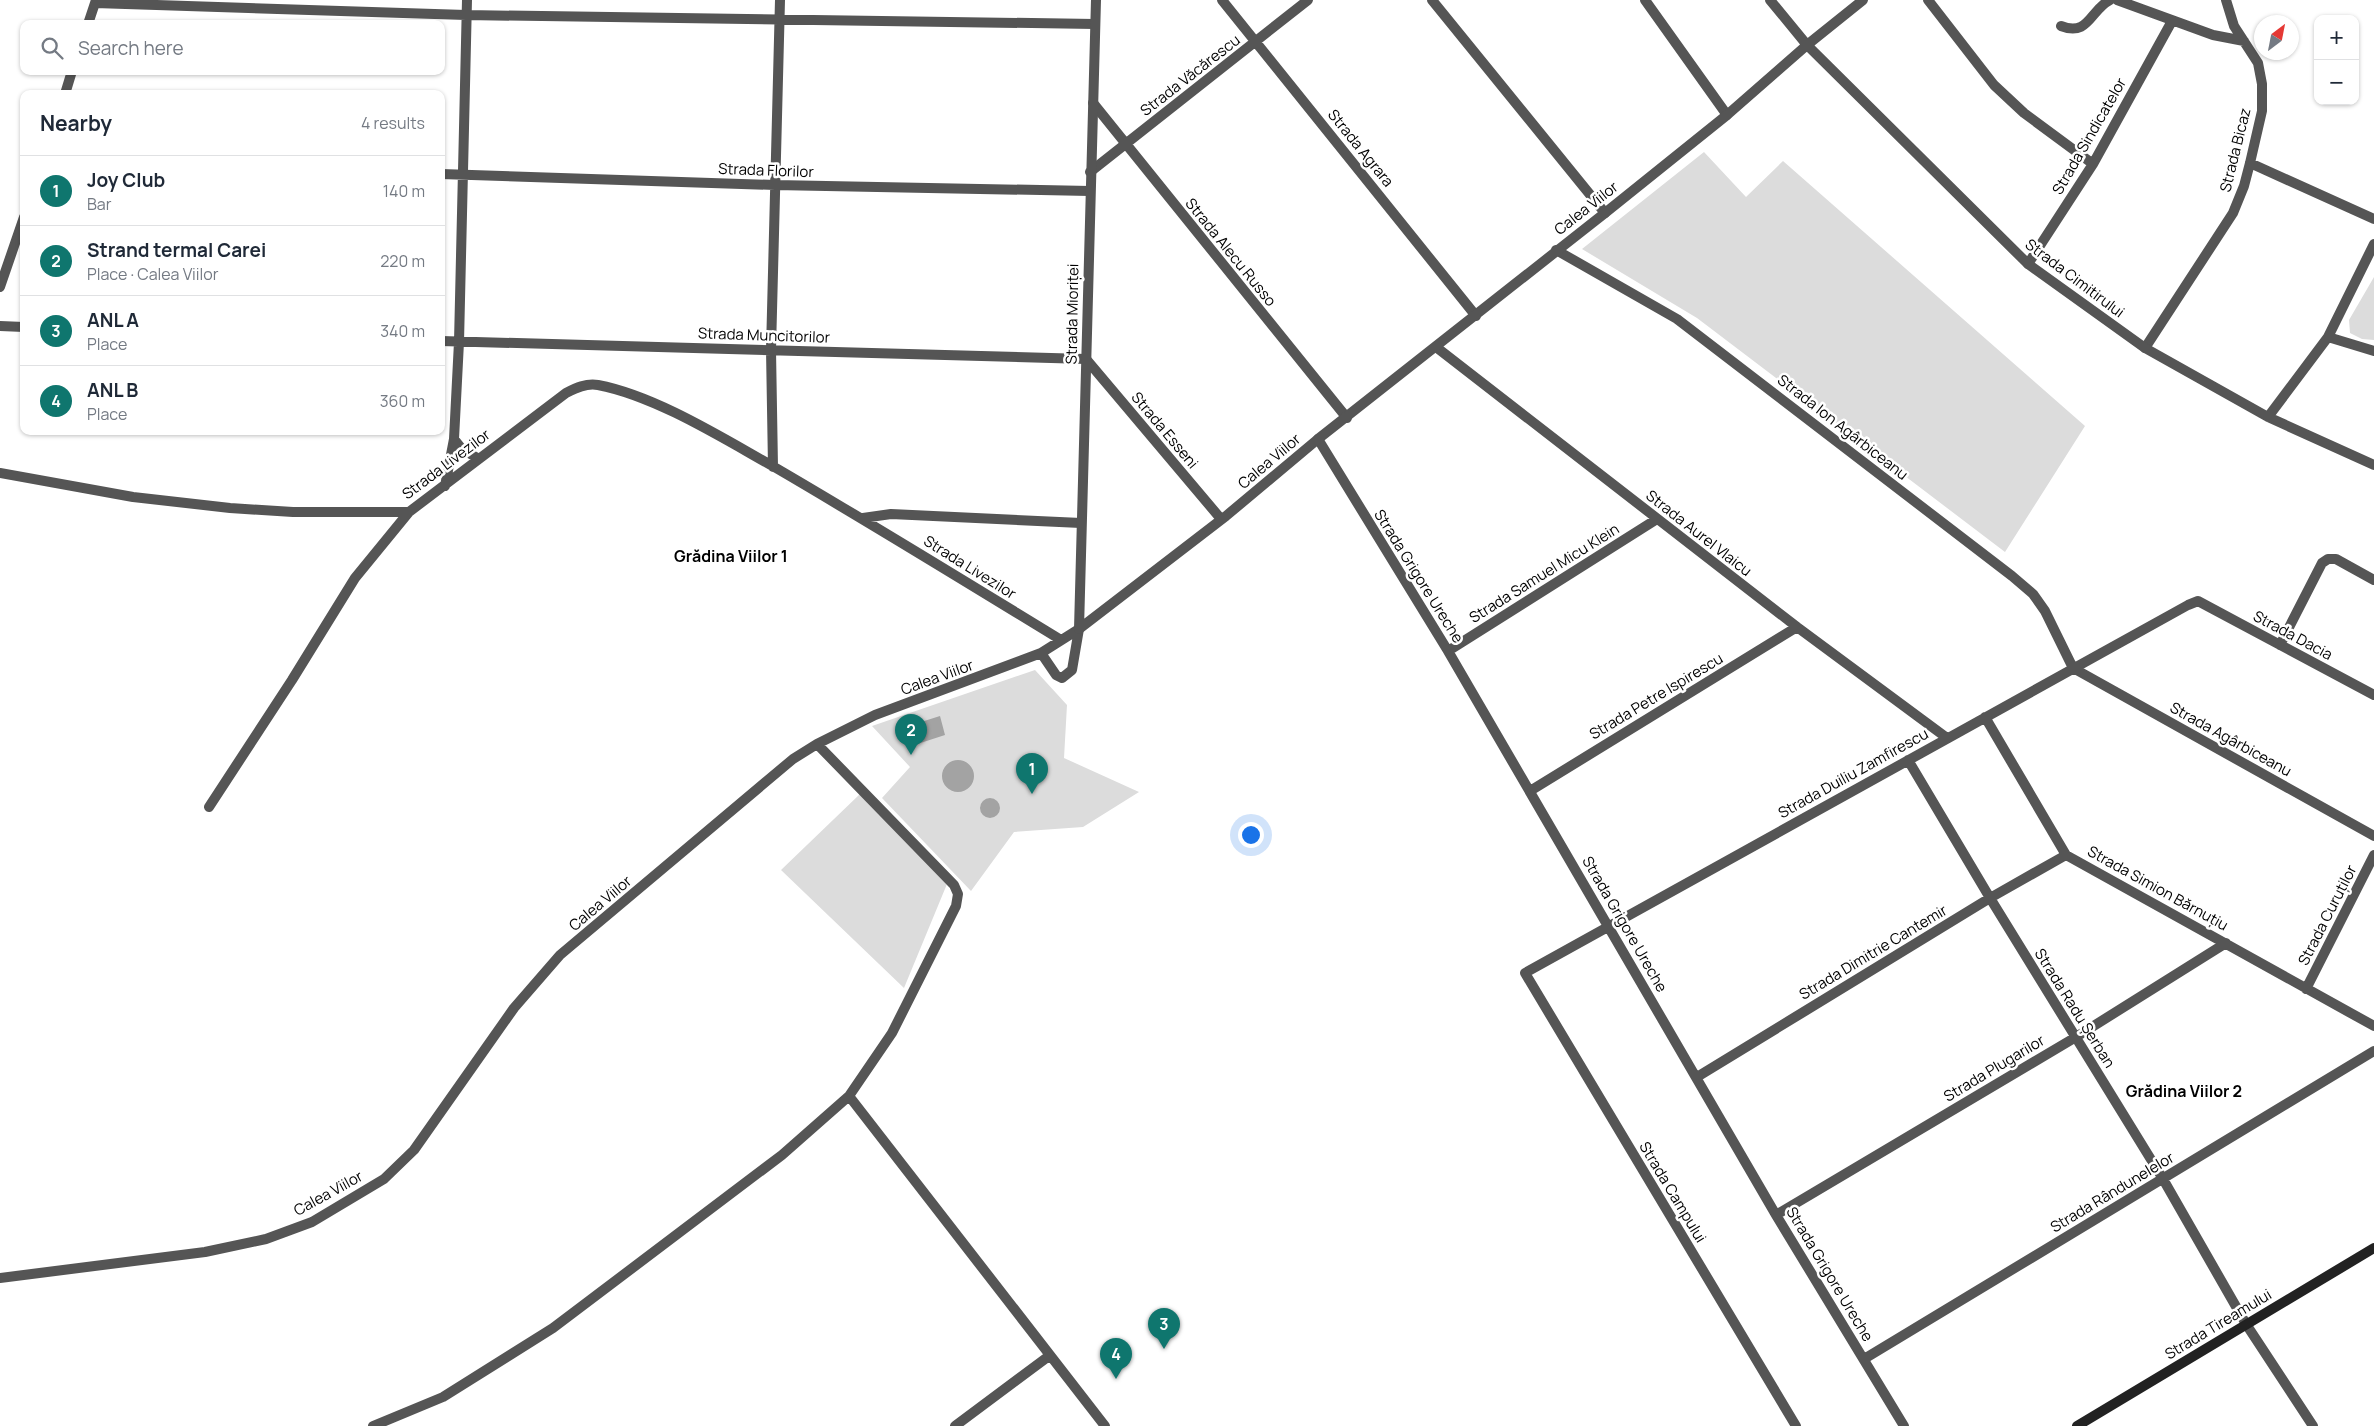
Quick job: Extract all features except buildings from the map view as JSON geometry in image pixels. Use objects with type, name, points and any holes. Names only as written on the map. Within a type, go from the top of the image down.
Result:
[{"type":"main road","name":"Strada Tireamului","points":[[2077,1426],[2374,1248]]},
{"type":"street","points":[[445,486],[454,439],[459,342],[467,0]]},
{"type":"street","points":[[772,467],[771,350],[780,0]]},
{"type":"street","name":"Strada Mioriței","points":[[1041,653],[1056,676],[1062,678],[1068,675],[1072,670],[1079,629],[1096,0]]},
{"type":"street","name":"Strada Agrara","points":[[1222,0],[1476,316]]},
{"type":"street","name":"Strada Văcărescu","points":[[1090,172],[1126,146],[1308,0]]},
{"type":"street","points":[[1432,0],[1605,214]]},
{"type":"street","points":[[1645,0],[1727,115]]},
{"type":"street","name":"Strada Cimitirului","points":[[1770,0],[1807,45],[2028,264],[2145,348],[2268,417],[2374,465]]},
{"type":"street","name":"Calea Viilor","points":[[0,1278],[205,1252],[266,1239],[312,1222],[384,1179],[414,1150],[514,1008],[560,955],[793,759],[817,744],[875,715],[1041,653],[1079,629],[1222,519],[1318,439],[1476,316],[1556,250],[1605,214],[1727,115],[1807,45],[1863,0]]},
{"type":"street","points":[[1928,0],[1994,85],[2024,113],[2093,164]]},
{"type":"street","points":[[2061,26],[2071,30],[2078,29],[2086,24],[2110,0]]},
{"type":"street","points":[[2117,0],[2213,35],[2244,41]]},
{"type":"street","name":"Strada Bicaz","points":[[2145,348],[2233,213],[2244,186],[2262,112],[2262,84],[2258,63],[2234,26],[2226,0]]},
{"type":"street","points":[[89,20],[96,1],[466,15],[1095,24]]},
{"type":"street","name":"Strada Sindicatelor","points":[[2028,264],[2093,164],[2172,21]]},
{"type":"street","points":[[66,90],[71,75]]},
{"type":"street","name":"Strada Alecu Russo","points":[[1094,103],[1126,146],[1347,418]]},
{"type":"street","points":[[2250,163],[2374,220]]},
{"type":"street","name":"Strada Florilor","points":[[445,174],[775,185],[1090,191]]},
{"type":"street","points":[[0,287],[20,229]]},
{"type":"street","points":[[2268,417],[2328,338],[2374,244]]},
{"type":"street","name":"Strada Ion Agârbiceanu","points":[[1556,250],[1677,318],[2012,576],[2033,594],[2045,611],[2073,668]]},
{"type":"street","points":[[0,326],[20,327]]},
{"type":"street","points":[[2328,338],[2374,351]]},
{"type":"street","name":"Strada Muncitorilor","points":[[445,341],[1086,360]]},
{"type":"street","name":"Strada Aurel Vlaicu","points":[[1436,347],[1797,627],[1947,738]]},
{"type":"street","name":"Strada Esseni","points":[[1086,360],[1222,519]]},
{"type":"street","name":"Strada Livezilor","points":[[0,473],[133,497],[230,508],[294,512],[410,512],[566,393],[581,386],[596,385],[635,396],[712,432],[863,518],[1061,640]]},
{"type":"street","points":[[454,439],[462,449],[479,459]]},
{"type":"street","name":"Strada Grigore Ureche","points":[[1318,439],[1448,652],[1776,1215],[1904,1426]]},
{"type":"street","points":[[209,807],[292,680],[355,578],[410,512]]},
{"type":"street","name":"Strada Livezilor","points":[[863,518],[891,514],[1081,523]]},
{"type":"street","name":"Strada Samuel Micu Klein","points":[[1448,652],[1657,519]]},
{"type":"street","points":[[2280,645],[2322,563],[2328,559],[2336,558],[2374,580]]},
{"type":"street","name":"Strada Duiliu Zamfirescu","points":[[1525,973],[2188,604],[2198,601]]},
{"type":"street","name":"Strada Dacia","points":[[2198,601],[2374,695]]},
{"type":"street","name":"Strada Petre Ispirescu","points":[[1530,791],[1797,627]]},
{"type":"street","name":"Strada Agârbiceanu","points":[[2073,668],[2374,836]]},
{"type":"street","name":"Strada Simion Bărnuțiu","points":[[1985,717],[2066,855],[2374,1026]]},
{"type":"street","points":[[373,1426],[443,1397],[553,1328],[782,1155],[849,1096],[892,1032],[956,906],[958,894],[954,885],[817,744]]},
{"type":"street","name":"Strada Radu Șerban","points":[[1908,760],[1990,898],[2163,1179],[2246,1324],[2313,1426]]},
{"type":"street","name":"Strada Dimitrie Cantemir","points":[[1696,1077],[1990,898],[2066,855]]},
{"type":"street","name":"Strada Curuților","points":[[2306,989],[2374,855]]},
{"type":"street","name":"Strada Plugarilor","points":[[1776,1215],[2076,1037],[2226,943]]},
{"type":"street","name":"Strada Campului","points":[[1525,973],[1796,1426]]},
{"type":"street","name":"Strada Rândunelelor","points":[[1864,1359],[2374,1051]]},
{"type":"street","points":[[849,1096],[1105,1426]]},
{"type":"street","points":[[955,1426],[1049,1356]]},
{"type":"shaded area","points":[[1704,152],[1746,197],[1783,161],[2085,426],[2005,552],[1697,318],[1582,249]]},
{"type":"shaded area","points":[[2374,277],[2374,340],[2362,339],[2350,333],[2349,320]]},
{"type":"shaded area","points":[[1035,670],[1067,705],[1064,758],[1139,792],[1083,827],[1014,832],[971,891],[882,798],[910,767],[872,726]]},
{"type":"shaded area","points":[[940,716],[945,735],[908,747],[902,728]]},
{"type":"shaded area","points":[[958,760],[970,764],[974,776],[970,788],[958,792],[946,788],[942,776],[946,764]]},
{"type":"shaded area","points":[[860,794],[947,884],[904,988],[781,870]]},
{"type":"shaded area","points":[[990,798],[997,801],[1000,808],[997,815],[990,818],[983,815],[980,808],[983,801]]},
{"type":"place","name":"Strand termal Carei","points":[[911,755]]},
{"type":"place","name":"Joy Club","points":[[1032,794]]},
{"type":"place","name":"ANL A","points":[[1164,1349]]},
{"type":"place","name":"ANL B","points":[[1116,1379]]},
{"type":"district","name":"Grădina Viilor 1","points":[[731,556]]},
{"type":"district","name":"Grădina Viilor 2","points":[[2184,1091]]}]
